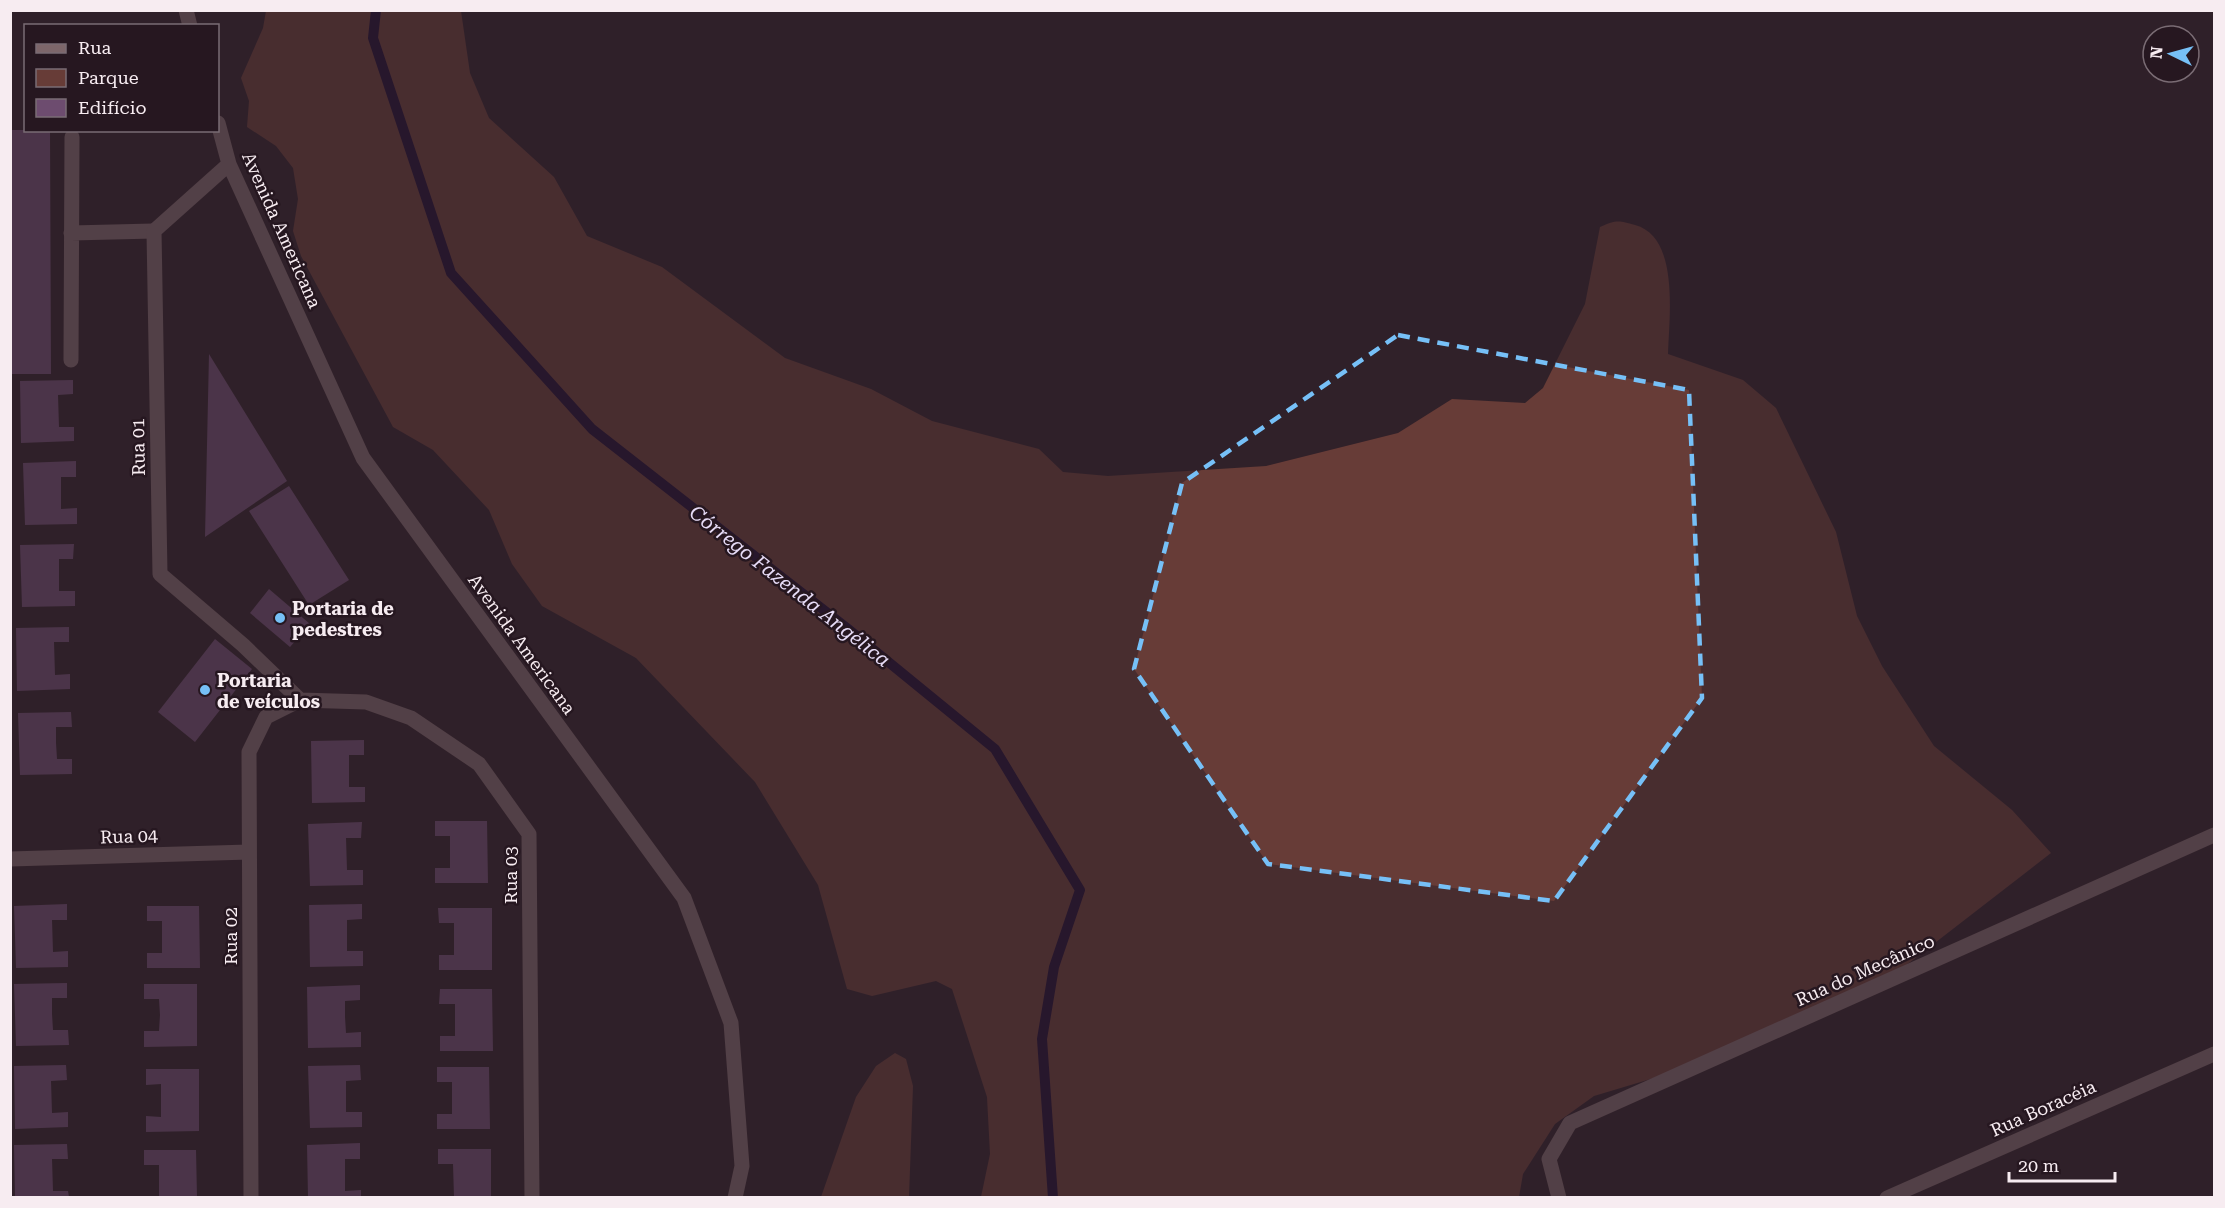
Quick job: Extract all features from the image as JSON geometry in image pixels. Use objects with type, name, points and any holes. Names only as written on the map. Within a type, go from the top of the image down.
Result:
[{"type":"street","name":"Avenida Americana","points":[[219,127],[229,164],[363,458],[684,898],[731,1023],[742,1166],[735,1197]]},
{"type":"street","points":[[71,360],[72,137]]},
{"type":"street","points":[[71,233],[154,231],[229,164]]},
{"type":"street","name":"Rua 01","points":[[154,231],[160,574],[243,645],[300,700]]},
{"type":"street","name":"Rua 02","points":[[251,1197],[249,752],[266,717],[300,700]]},
{"type":"street","name":"Rua 03","points":[[300,700],[366,702],[411,718],[479,764],[529,834],[532,1197]]},
{"type":"street","name":"Rua do Mecânico","points":[[1559,1197],[1549,1159],[1570,1123],[2214,835]]},
{"type":"street","name":"Rua 04","points":[[10,859],[249,852]]},
{"type":"street","name":"Rua Boracéia","points":[[1887,1197],[2214,1054]]},
{"type":"highlighted area","points":[[1398,335],[1689,390],[1702,698],[1554,901],[1268,864],[1134,669],[1182,483]]},
{"type":"green space","points":[[266,11],[461,11],[470,73],[489,118],[554,177],[587,236],[662,267],[785,358],[871,389],[932,421],[1039,449],[1063,472],[1108,476],[1266,466],[1398,433],[1452,399],[1525,403],[1543,388],[1585,304],[1600,227],[1617,222],[1635,225],[1649,233],[1659,245],[1665,262],[1670,301],[1668,354],[1743,380],[1776,408],[1836,532],[1857,616],[1882,666],[1934,746],[2012,810],[2051,853],[1874,990],[1744,1051],[1594,1096],[1555,1124],[1523,1174],[1519,1197],[981,1197],[990,1154],[987,1097],[952,989],[936,981],[872,996],[847,989],[818,885],[755,782],[636,658],[542,606],[512,564],[489,510],[433,450],[393,427],[301,256],[293,231],[298,199],[293,168],[276,146],[247,127],[249,101],[241,78],[263,28]]},
{"type":"green space","points":[[895,1053],[906,1059],[913,1086],[909,1197],[821,1197],[856,1097],[876,1066]]},
{"type":"building","points":[[10,130],[50,132],[51,374],[10,374]]},
{"type":"building","points":[[209,354],[287,481],[205,537]]},
{"type":"building","points":[[73,380],[73,394],[58,395],[59,427],[74,427],[74,441],[21,443],[20,381]]},
{"type":"building","points":[[76,461],[76,477],[61,477],[61,509],[77,508],[77,524],[25,525],[23,463]]},
{"type":"building","points":[[289,486],[349,580],[309,605],[249,511]]},
{"type":"building","points":[[74,544],[73,559],[59,559],[59,591],[75,591],[75,606],[22,607],[20,545]]},
{"type":"building","name":"Portaria de pedestres","points":[[269,589],[310,624],[290,647],[250,613]]},
{"type":"building","points":[[69,627],[69,642],[54,642],[55,675],[70,674],[70,689],[17,691],[16,628]]},
{"type":"building","name":"Portaria de veículos","points":[[215,639],[252,669],[195,742],[158,712]]},
{"type":"building","points":[[71,712],[72,727],[56,727],[56,743],[57,759],[72,759],[72,774],[20,775],[18,713]]},
{"type":"building","points":[[364,740],[364,755],[349,755],[349,787],[365,787],[365,802],[312,803],[311,741]]},
{"type":"building","points":[[435,821],[487,821],[488,883],[435,883],[435,868],[450,868],[450,836],[435,836]]},
{"type":"building","points":[[362,822],[361,838],[346,838],[347,870],[363,870],[363,885],[310,886],[308,824]]},
{"type":"building","points":[[67,904],[67,920],[52,920],[53,952],[68,951],[68,967],[16,968],[14,906]]},
{"type":"building","points":[[362,904],[362,919],[347,920],[347,951],[363,951],[363,966],[310,967],[309,905]]},
{"type":"building","points":[[147,906],[199,906],[200,968],[147,968],[147,953],[162,953],[162,921],[147,921]]},
{"type":"building","points":[[438,908],[492,908],[492,970],[439,970],[439,955],[454,955],[454,923],[439,923]]},
{"type":"building","points":[[67,983],[67,998],[52,998],[52,1014],[53,1030],[68,1030],[69,1045],[16,1046],[14,984]]},
{"type":"building","points":[[144,984],[197,984],[197,1046],[144,1047],[144,1031],[159,1031],[160,1015],[159,999],[144,999]]},
{"type":"building","points":[[360,985],[360,1000],[345,1001],[345,1017],[346,1033],[361,1032],[361,1047],[308,1048],[307,987]]},
{"type":"building","points":[[440,989],[492,989],[493,1051],[440,1051],[440,1036],[455,1036],[455,1004],[439,1004]]},
{"type":"building","points":[[66,1065],[67,1080],[51,1081],[52,1113],[68,1112],[68,1127],[15,1129],[14,1066]]},
{"type":"building","points":[[360,1065],[361,1080],[346,1081],[346,1112],[362,1112],[362,1127],[310,1128],[308,1066]]},
{"type":"building","points":[[437,1067],[489,1067],[490,1129],[437,1129],[437,1114],[452,1114],[452,1082],[437,1082]]},
{"type":"building","points":[[146,1069],[199,1069],[199,1131],[146,1132],[146,1116],[161,1117],[161,1084],[146,1085]]},
{"type":"building","points":[[360,1143],[360,1159],[345,1159],[345,1191],[361,1190],[361,1197],[308,1197],[307,1145]]},
{"type":"building","points":[[67,1144],[68,1159],[52,1159],[53,1191],[68,1191],[69,1197],[15,1197],[14,1145]]},
{"type":"building","points":[[438,1149],[491,1149],[491,1197],[454,1197],[453,1164],[438,1164]]},
{"type":"building","points":[[144,1150],[196,1150],[197,1197],[159,1197],[159,1165],[144,1165]]},
{"type":"waterway","name":"Córrego Fazenda Angélica","points":[[376,10],[373,38],[451,273],[592,429],[848,629],[995,749],[1080,890],[1054,967],[1042,1039],[1053,1198]]},
{"type":"place","name":"Portaria de pedestres","points":[[280,618]]},
{"type":"place","name":"Portaria de veículos","points":[[205,690]]}]
